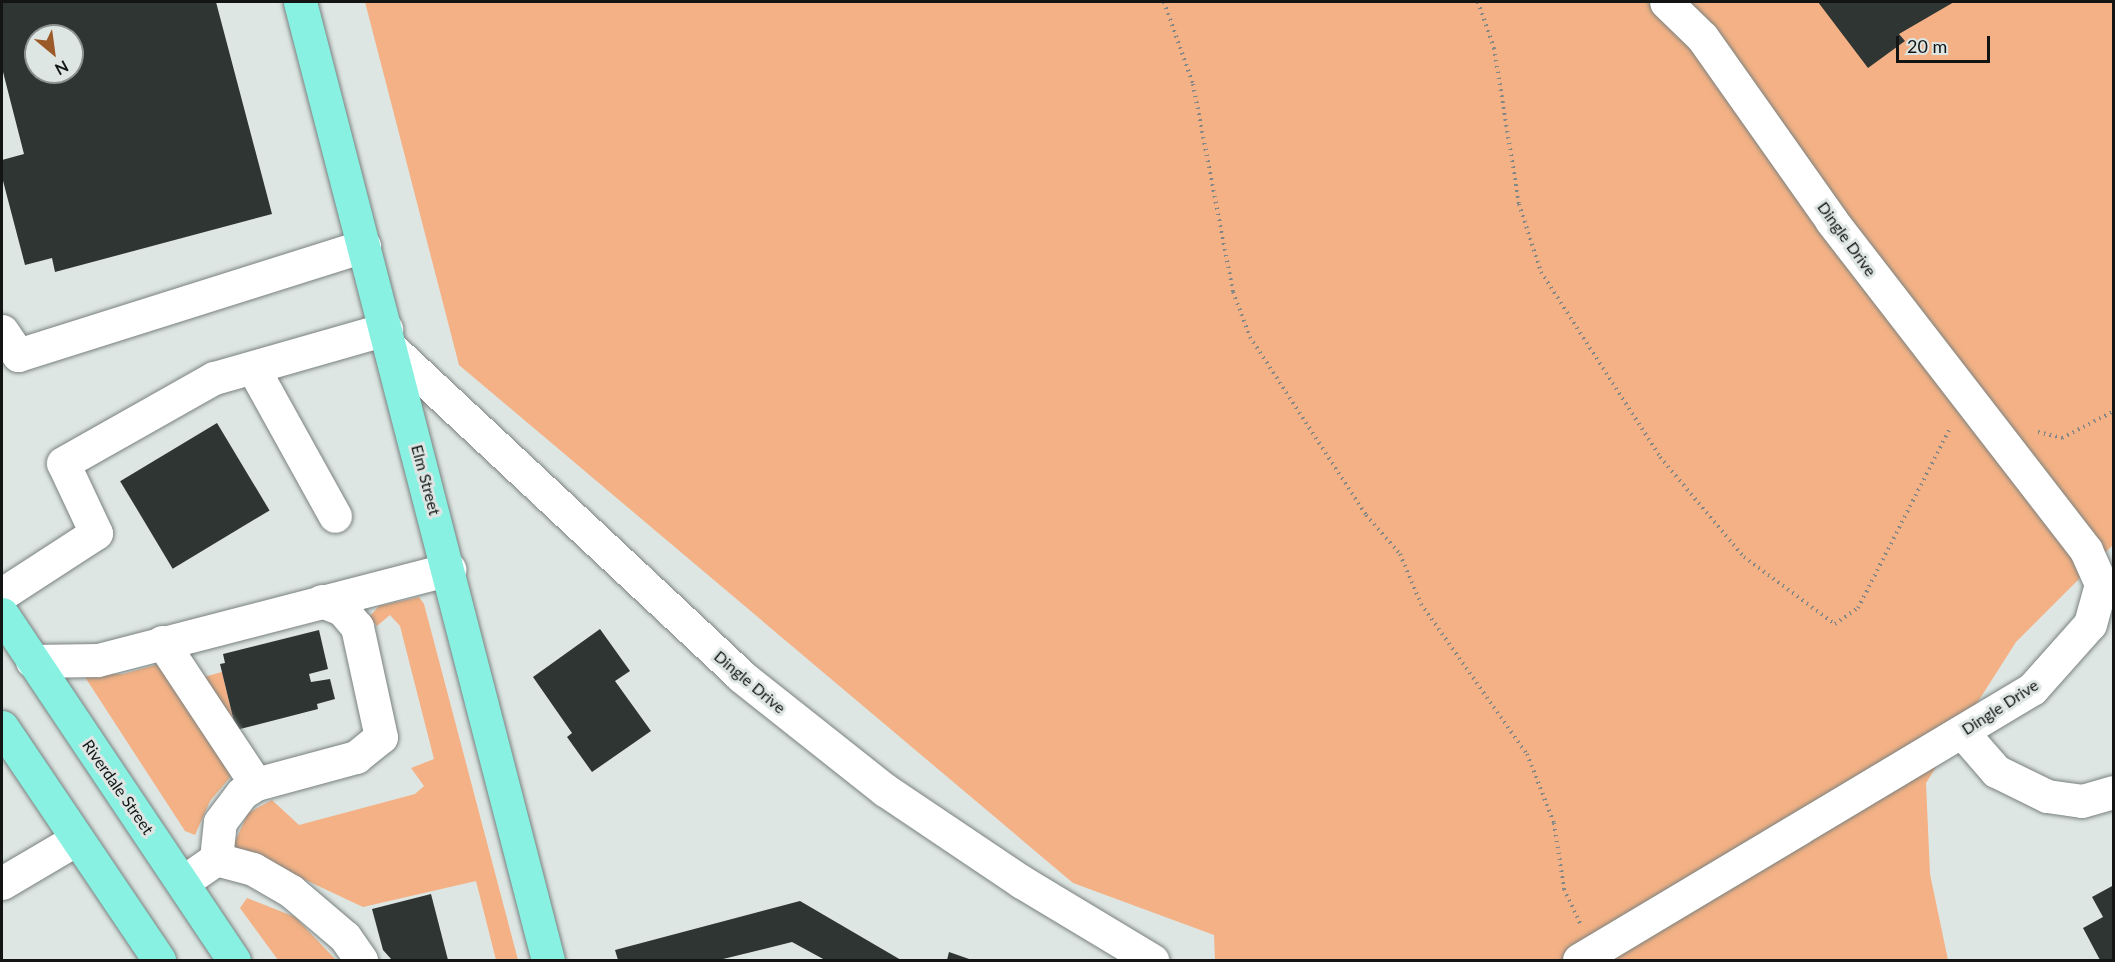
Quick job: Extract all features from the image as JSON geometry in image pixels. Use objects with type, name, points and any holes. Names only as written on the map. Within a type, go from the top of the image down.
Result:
[{"type":"main road","name":"Elm Street","points":[[300,2],[449,569],[548,960]]},
{"type":"main road","name":"Riverdale Street","points":[[2,614],[234,960]]},
{"type":"main road","points":[[2,727],[75,840],[159,960]]},
{"type":"street","name":"Dingle Drive","points":[[1586,957],[2032,689],[2067,656],[2090,624],[2101,584],[2086,550],[1833,221],[1702,37],[1666,2]]},
{"type":"street","points":[[2,331],[18,355],[364,246]]},
{"type":"street","points":[[2,594],[96,533],[63,463],[214,378],[389,338]]},
{"type":"street","name":"Dingle Drive","points":[[389,338],[741,676],[885,790],[1022,882],[1152,960]]},
{"type":"street","points":[[253,368],[335,516]]},
{"type":"street","points":[[32,661],[98,660],[449,569]]},
{"type":"street","points":[[183,882],[216,859],[220,822],[242,793],[256,784],[339,761],[374,747],[383,727],[357,627],[342,609],[321,601]]},
{"type":"street","points":[[173,639],[210,647],[310,623],[335,630],[365,726],[363,739],[339,761]]},
{"type":"street","points":[[173,639],[256,784]]},
{"type":"street","points":[[1962,732],[1996,771],[2047,796],[2082,801],[2112,795]]},
{"type":"street","points":[[2,883],[75,840]]},
{"type":"street","points":[[216,859],[253,869],[291,891],[345,937],[361,960]]},
{"type":"path","points":[[1164,2],[1193,84],[1233,292],[1250,337],[1366,515],[1400,554],[1421,604],[1527,754],[1554,823],[1564,889],[1586,957]]},
{"type":"path","points":[[1478,2],[1494,48],[1519,204],[1541,272],[1660,457],[1744,557],[1835,624],[1858,608],[1954,421],[1980,412]]},
{"type":"path","points":[[2032,431],[2062,438],[2114,411]]},
{"type":"shaded area","points":[[365,2],[2113,2],[2113,545],[2016,642],[1926,783],[1930,874],[1948,960],[1215,960],[1214,935],[1073,883],[459,365]]},
{"type":"shaded area","points":[[419,597],[424,604],[518,960],[496,960],[476,881],[363,907],[233,846],[248,813],[272,800],[299,825],[415,794],[424,786],[411,768],[434,759],[400,626],[390,615],[377,626],[369,617],[379,606]]},
{"type":"shaded area","points":[[159,664],[232,775],[210,801],[195,835],[185,831],[83,674],[123,674]]},
{"type":"shaded area","points":[[222,672],[236,730],[204,677]]},
{"type":"shaded area","points":[[247,898],[295,917],[336,960],[278,960],[240,908]]},
{"type":"building","points":[[2,2],[216,2],[272,214],[55,272],[52,258],[25,265],[2,177],[2,160],[24,154],[2,68]]},
{"type":"building","points":[[1818,2],[1954,2],[1899,34],[1905,41],[1868,68]]},
{"type":"building","points":[[217,423],[270,510],[173,569],[120,481]]},
{"type":"building","points":[[600,629],[630,671],[615,681],[651,731],[592,772],[567,737],[572,733],[533,677]]},
{"type":"building","points":[[319,630],[328,669],[309,674],[311,682],[330,679],[335,699],[317,704],[318,709],[236,730],[220,664],[225,663],[223,654]]},
{"type":"building","points":[[2114,885],[2114,960],[2100,960],[2083,928],[2103,917],[2092,897]]},
{"type":"building","points":[[431,894],[448,960],[392,960],[383,950],[372,909]]},
{"type":"building","points":[[800,901],[901,960],[825,960],[792,942],[719,960],[618,960],[615,950]]},
{"type":"building","points":[[949,952],[972,960],[947,960]]}]
